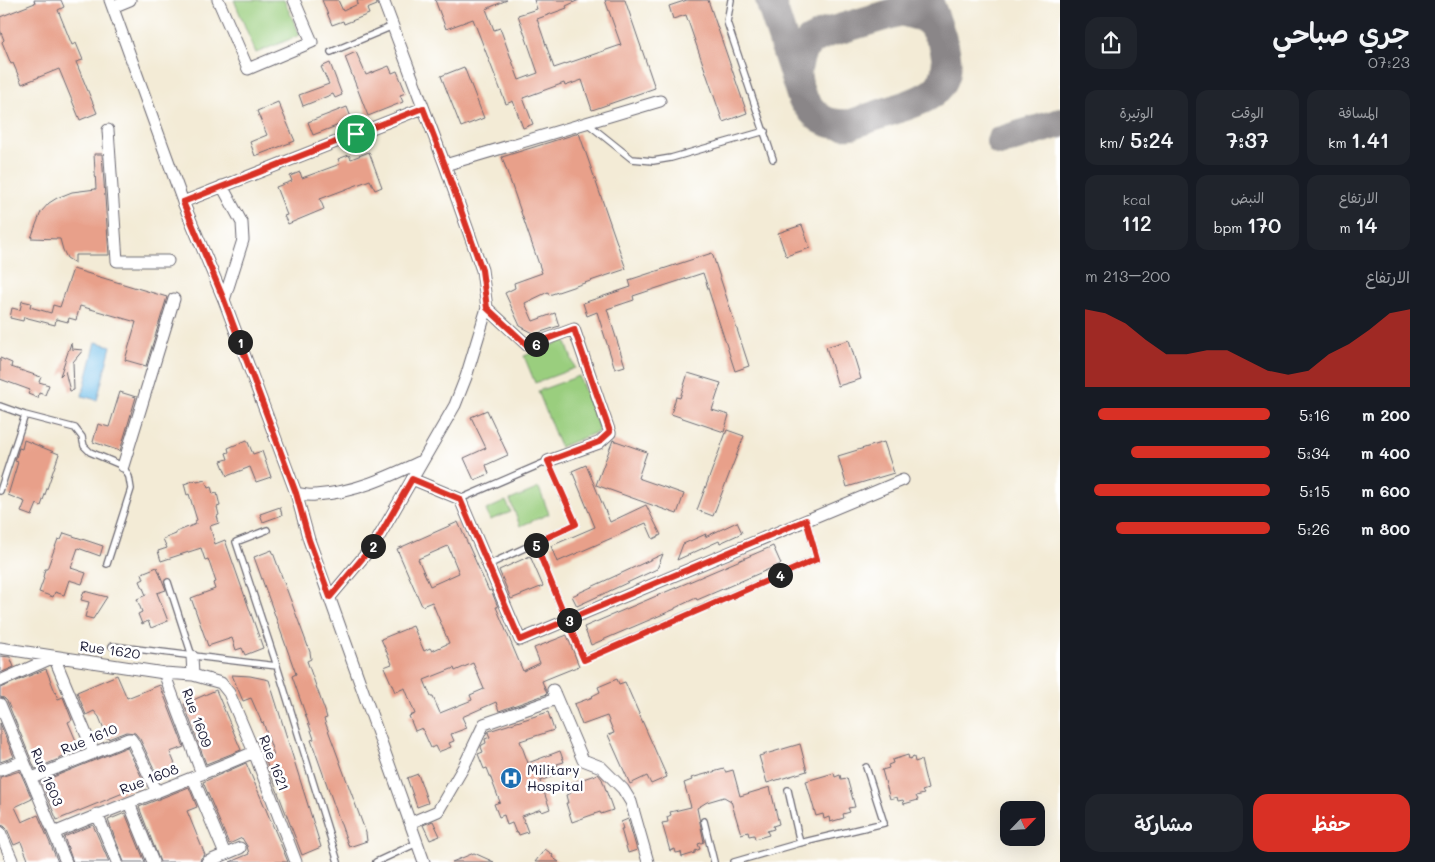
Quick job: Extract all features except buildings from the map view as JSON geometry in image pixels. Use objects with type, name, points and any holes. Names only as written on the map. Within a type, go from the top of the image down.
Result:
[{"type":"street","points":[[130,0],[111,3],[183,202],[224,300],[296,493],[309,540],[424,862]]},
{"type":"street","points":[[218,0],[248,69],[312,42],[294,0]]},
{"type":"street","points":[[330,597],[376,542],[455,405],[466,377],[487,308],[482,270],[383,0]]},
{"type":"street","points":[[445,165],[660,101]]},
{"type":"street","points":[[183,202],[423,108]]},
{"type":"street","points":[[108,130],[117,261],[168,261]]},
{"type":"street","points":[[222,186],[242,223],[243,240],[224,300]]},
{"type":"street","points":[[123,466],[174,299]]},
{"type":"street","points":[[487,308],[528,346],[574,329],[610,432],[599,442],[548,461]]},
{"type":"street","points":[[296,493],[313,496],[341,492],[377,482],[423,460]]},
{"type":"street","points":[[412,479],[460,499],[520,640],[903,480]]},
{"type":"street","name":"Rue 1620","points":[[0,648],[164,673],[193,675],[216,681]]},
{"type":"street","points":[[192,656],[193,675]]},
{"type":"street","points":[[0,681],[54,657],[94,753]]},
{"type":"street","name":"Rue 1609","points":[[164,673],[197,776],[225,854]]},
{"type":"street","name":"Rue 1621","points":[[216,681],[225,687],[229,693],[296,862]]},
{"type":"street","points":[[410,823],[438,811],[463,768],[484,724],[555,694],[583,760],[601,767],[623,789],[632,802],[648,862]]},
{"type":"street","name":"Rue 1603","points":[[1,708],[66,862]]},
{"type":"street","name":"Rue 1610","points":[[32,778],[124,740],[131,739],[157,792]]},
{"type":"street","name":"Rue 1608","points":[[54,833],[254,752]]},
{"type":"street","points":[[0,770],[24,761]]},
{"type":"street","points":[[128,803],[153,862]]},
{"type":"street","points":[[97,814],[117,862]]},
{"type":"street","points":[[0,832],[13,860]]},
{"type":"street","points":[[207,862],[240,848]]},
{"type":"lane","points":[[731,0],[727,22],[773,159]]},
{"type":"lane","points":[[331,52],[392,26]]},
{"type":"lane","points":[[587,123],[632,159],[653,161],[671,158],[765,132]]},
{"type":"lane","points":[[0,406],[25,415],[75,428],[82,437],[84,446],[90,452],[123,466],[129,476],[131,489],[107,564]]},
{"type":"lane","points":[[0,491],[25,415]]},
{"type":"lane","points":[[460,499],[548,461],[576,524],[488,565]]},
{"type":"lane","points":[[535,543],[584,660],[817,559],[806,520]]},
{"type":"lane","points":[[267,530],[236,542],[338,862]]},
{"type":"lane","points":[[168,582],[192,656]]},
{"type":"lane","points":[[112,646],[277,666]]},
{"type":"lane","points":[[734,862],[800,843],[884,823],[866,768]]},
{"type":"lane","points":[[788,790],[800,843]]},
{"type":"lane","points":[[704,821],[714,862]]},
{"type":"lane","points":[[376,862],[417,843]]},
{"type":"green space","points":[[234,0],[284,0],[300,35],[256,53]]},
{"type":"green space","points":[[565,340],[575,368],[535,383],[524,356]]},
{"type":"green space","points":[[579,376],[600,431],[560,447],[538,391]]},
{"type":"green space","points":[[539,488],[549,514],[520,526],[510,500]]},
{"type":"green space","points":[[506,501],[511,512],[490,520],[486,510]]},
{"type":"water","points":[[96,342],[111,346],[97,400],[82,396]]},
{"type":"taxiway","points":[[770,0],[802,98],[822,120],[835,124],[852,124],[916,102],[933,93],[939,86],[944,78],[946,56],[941,35],[928,0]]},
{"type":"taxiway","points":[[798,84],[796,73],[803,49],[810,41],[826,33],[901,11],[923,17],[931,23],[941,39]]},
{"type":"taxiway","points":[[1001,141],[1060,123]]},
{"type":"place","name":"Military Hospital","points":[[511,778]]},
{"type":"route","points":[[356,134],[183,202],[224,300],[296,493],[309,540],[330,597],[376,542],[412,479],[460,499],[520,640],[567,621],[806,520],[817,559],[584,660],[567,621],[535,543],[576,524],[548,461],[599,442],[610,432],[574,329],[528,346],[487,308],[482,270],[423,108],[356,134]]}]
